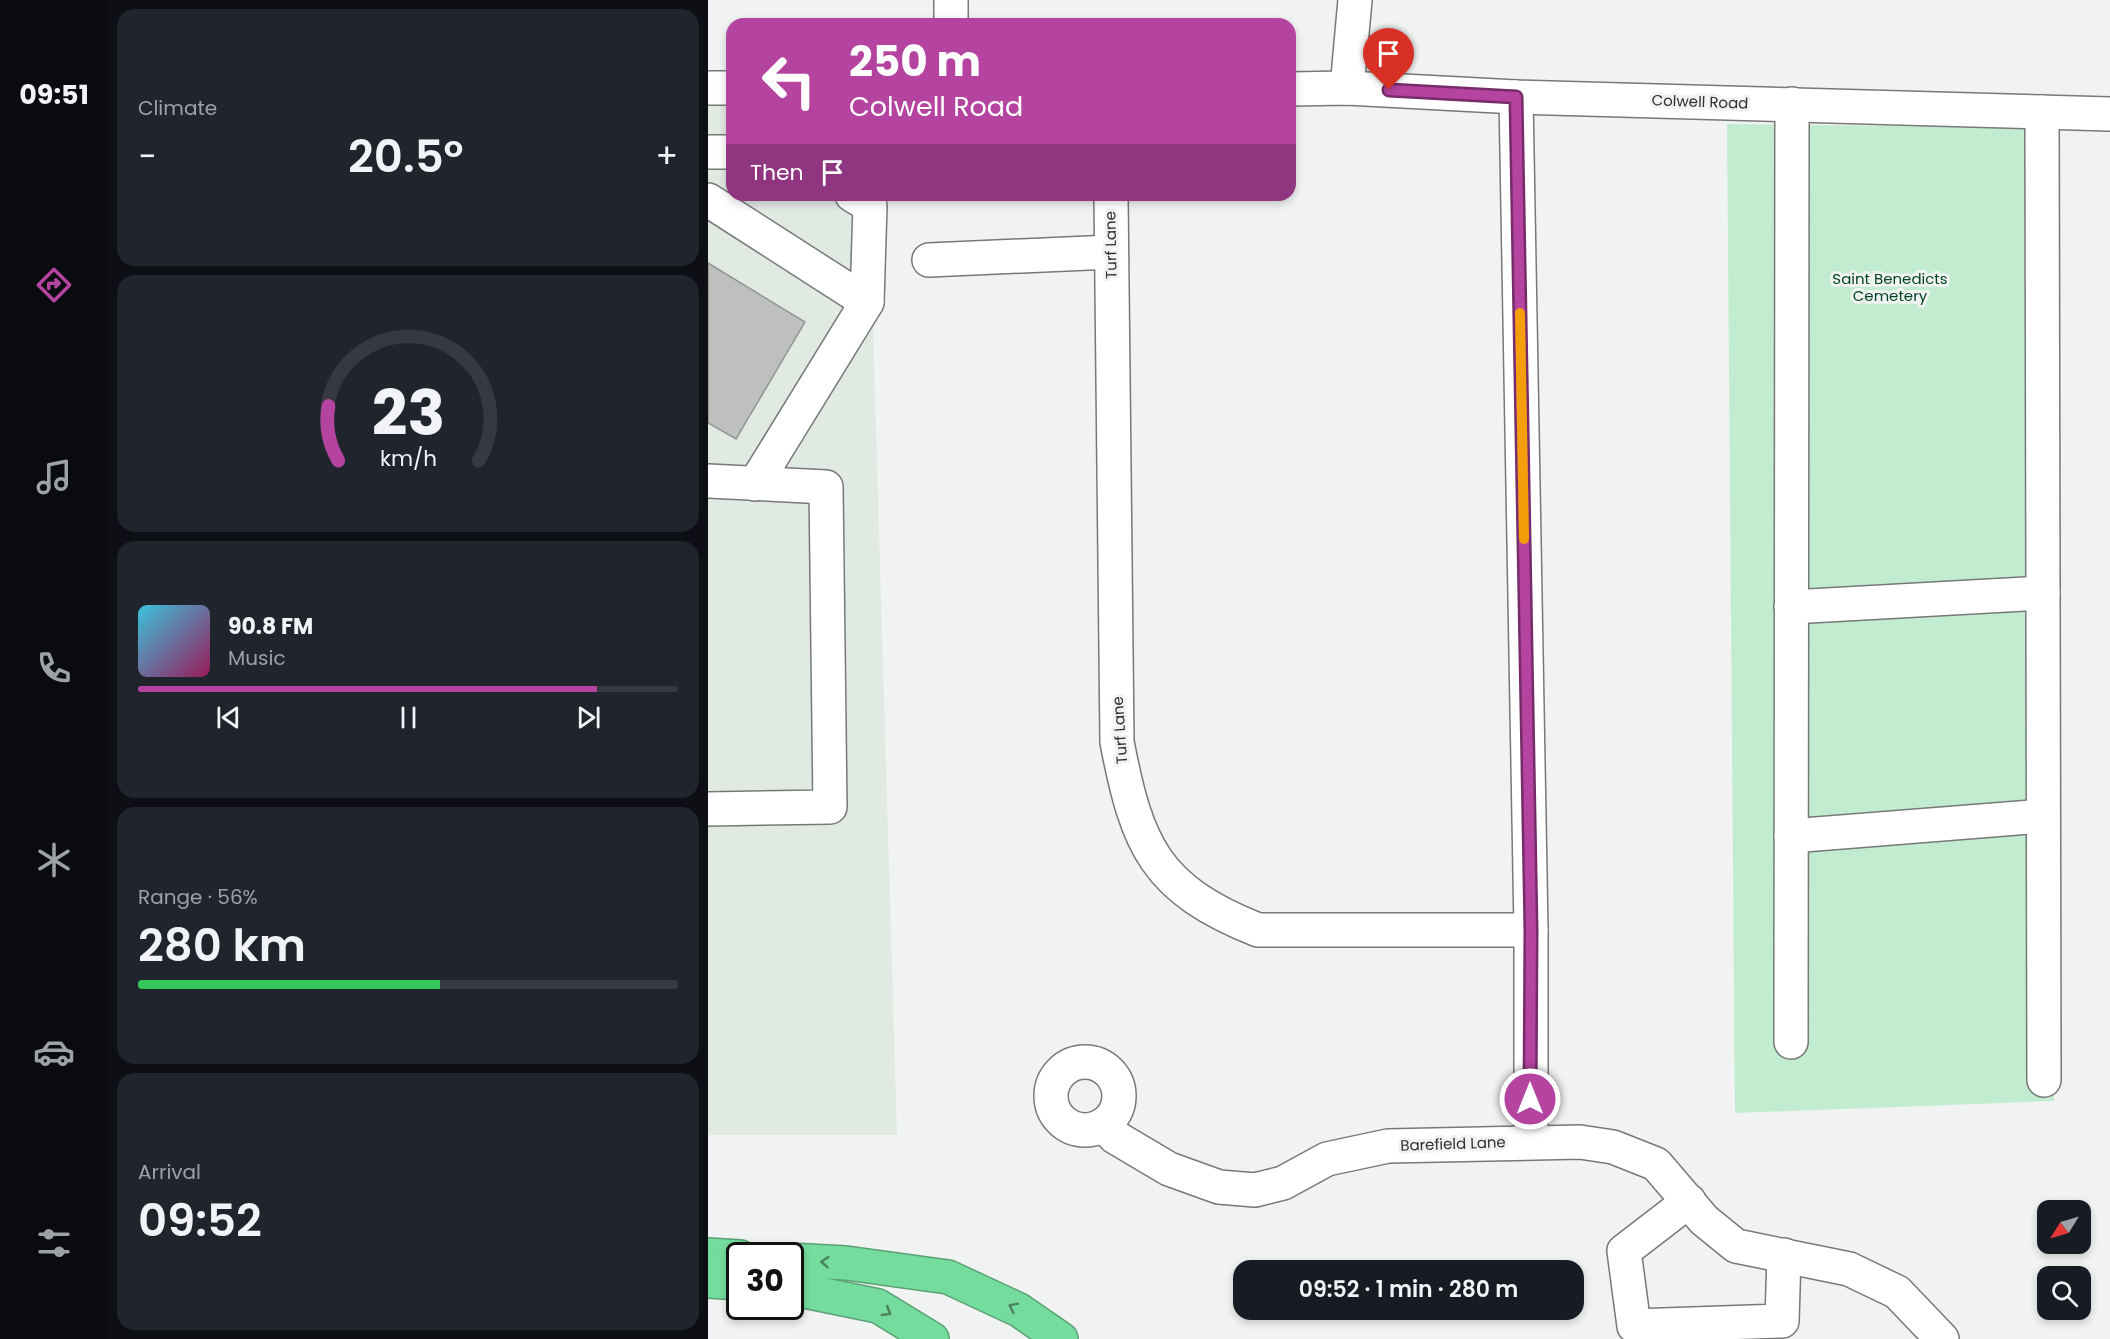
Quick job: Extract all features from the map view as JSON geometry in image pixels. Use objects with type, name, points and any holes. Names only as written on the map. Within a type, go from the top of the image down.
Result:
[{"type":"highway","points":[[708,1255],[726,1256]]},
{"type":"highway","points":[[804,1261],[846,1263],[948,1277],[1019,1310],[1061,1339]]},
{"type":"highway","points":[[708,1281],[726,1282]]},
{"type":"highway","points":[[804,1291],[878,1306],[932,1339]]},
{"type":"street","points":[[951,0],[951,18]]},
{"type":"street","points":[[1347,88],[1354,0]]},
{"type":"street","points":[[708,88],[726,88]]},
{"type":"street","name":"Colwell Road","points":[[1296,89],[1347,88],[1516,97],[2110,114]]},
{"type":"street","points":[[1516,97],[1531,930],[1531,1142]]},
{"type":"street","points":[[1791,1042],[1792,104]]},
{"type":"street","points":[[2042,112],[2044,1080]]},
{"type":"street","points":[[708,152],[726,152]]},
{"type":"street","points":[[708,200],[867,302]]},
{"type":"street","points":[[755,484],[867,302],[870,206],[862,201]]},
{"type":"street","name":"Turf Lane","points":[[1111,201],[1117,742],[1128,802],[1152,857],[1185,892],[1220,915],[1258,930],[1531,930]]},
{"type":"street","points":[[929,260],[1111,252]]},
{"type":"street","points":[[708,481],[826,487],[830,807],[708,809]]},
{"type":"street","points":[[1791,607],[2043,593]]},
{"type":"street","points":[[1791,836],[2043,816]]},
{"type":"street","name":"Barefield Lane","points":[[1104,1125],[1115,1137],[1169,1169],[1220,1187],[1255,1190],[1283,1183],[1328,1159],[1388,1146],[1580,1142],[1635,1154],[1656,1164],[1704,1220],[1736,1245],[1849,1269],[1897,1292],[1942,1339]]},
{"type":"street","points":[[1689,1201],[1624,1251],[1634,1326],[1782,1321],[1784,1255]]},
{"type":"shaded area","points":[[708,88],[726,88],[726,201],[869,201],[897,1135],[708,1135]]},
{"type":"green space","name":"Saint Benedicts Cemetery","points":[[1727,124],[2052,128],[2054,1101],[1735,1113]]},
{"type":"building","points":[[708,263],[805,322],[736,439],[708,423]]},
{"type":"slow traffic","points":[[1520,313],[1524,539]]},
{"type":"route","points":[[1389,90],[1516,97],[1531,930],[1530,1099]]}]
